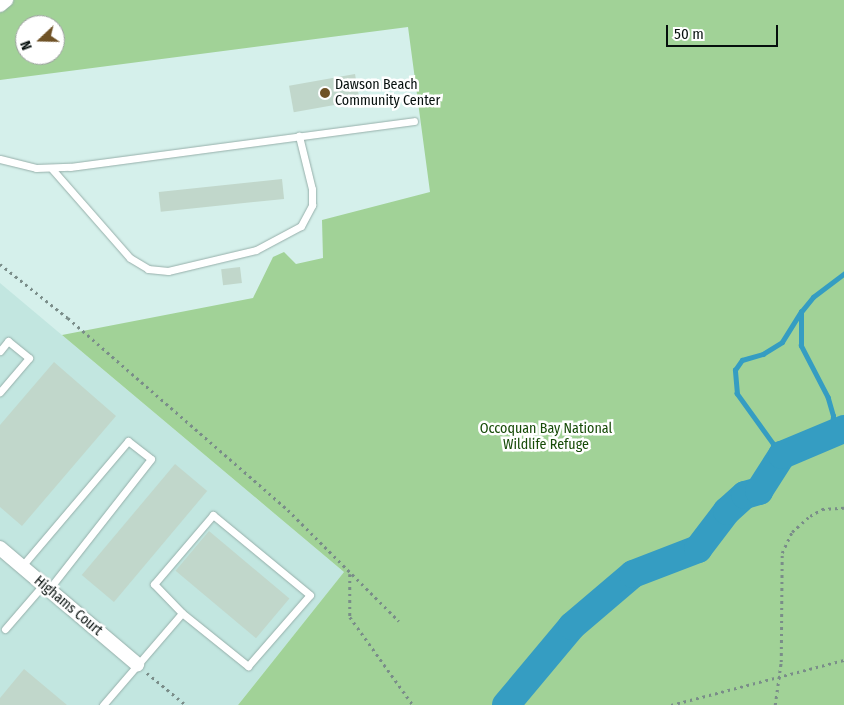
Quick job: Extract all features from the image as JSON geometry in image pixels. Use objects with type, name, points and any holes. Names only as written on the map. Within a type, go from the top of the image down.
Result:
[{"type":"street","points":[[0,4],[6,0]]},
{"type":"street","name":"Highams Court","points":[[0,548],[136,664]]},
{"type":"lane","points":[[0,159],[52,169],[414,120]]},
{"type":"lane","points":[[52,169],[130,258],[148,269],[168,271],[256,250],[301,226],[312,205],[312,190],[299,136]]},
{"type":"lane","points":[[0,351],[8,341],[29,358],[0,392]]},
{"type":"lane","points":[[5,629],[46,587],[151,459],[128,441],[22,566]]},
{"type":"lane","points":[[213,515],[310,595],[248,666],[182,613],[154,584],[213,515]]},
{"type":"lane","points":[[103,705],[136,664],[182,613]]},
{"type":"path","points":[[0,264],[75,324],[288,510],[343,560],[350,573],[399,621]]},
{"type":"path","points":[[776,705],[779,677],[782,553],[792,532],[810,516],[822,509],[844,508]]},
{"type":"path","points":[[350,573],[350,617],[413,705]]},
{"type":"path","points":[[671,705],[844,660]]},
{"type":"path","points":[[136,664],[186,705]]},
{"type":"shaded area","points":[[0,283],[344,572],[238,705],[0,705]]},
{"type":"green space","name":"Occoquan Bay National Wildlife Refuge","points":[[0,0],[844,0],[844,705],[238,705],[344,572],[62,335],[253,298],[273,257],[284,252],[296,264],[323,258],[322,220],[430,192],[408,27],[0,80]]},
{"type":"building","name":"Dawson Beach Community Center","points":[[355,74],[360,101],[294,112],[289,86]]},
{"type":"building","points":[[282,179],[284,199],[161,212],[159,192]]},
{"type":"building","points":[[240,267],[242,283],[223,285],[221,269]]},
{"type":"building","points":[[54,362],[116,416],[22,526],[0,507],[0,425]]},
{"type":"building","points":[[175,464],[207,491],[114,602],[82,575]]},
{"type":"building","points":[[209,531],[289,598],[256,638],[176,571]]},
{"type":"building","points":[[24,669],[67,705],[0,705],[0,698]]},
{"type":"waterway","points":[[823,435],[832,426],[833,416],[828,398],[801,346],[801,312],[813,297],[844,274]]},
{"type":"waterway","points":[[774,465],[773,444],[737,394],[735,370],[742,360],[763,354],[782,342],[801,312]]},
{"type":"waterway","points":[[506,705],[572,626],[633,574],[698,549],[727,511],[745,495],[759,491],[782,455],[844,429]]},
{"type":"place","name":"Dawson Beach Community Center","points":[[325,93]]}]
